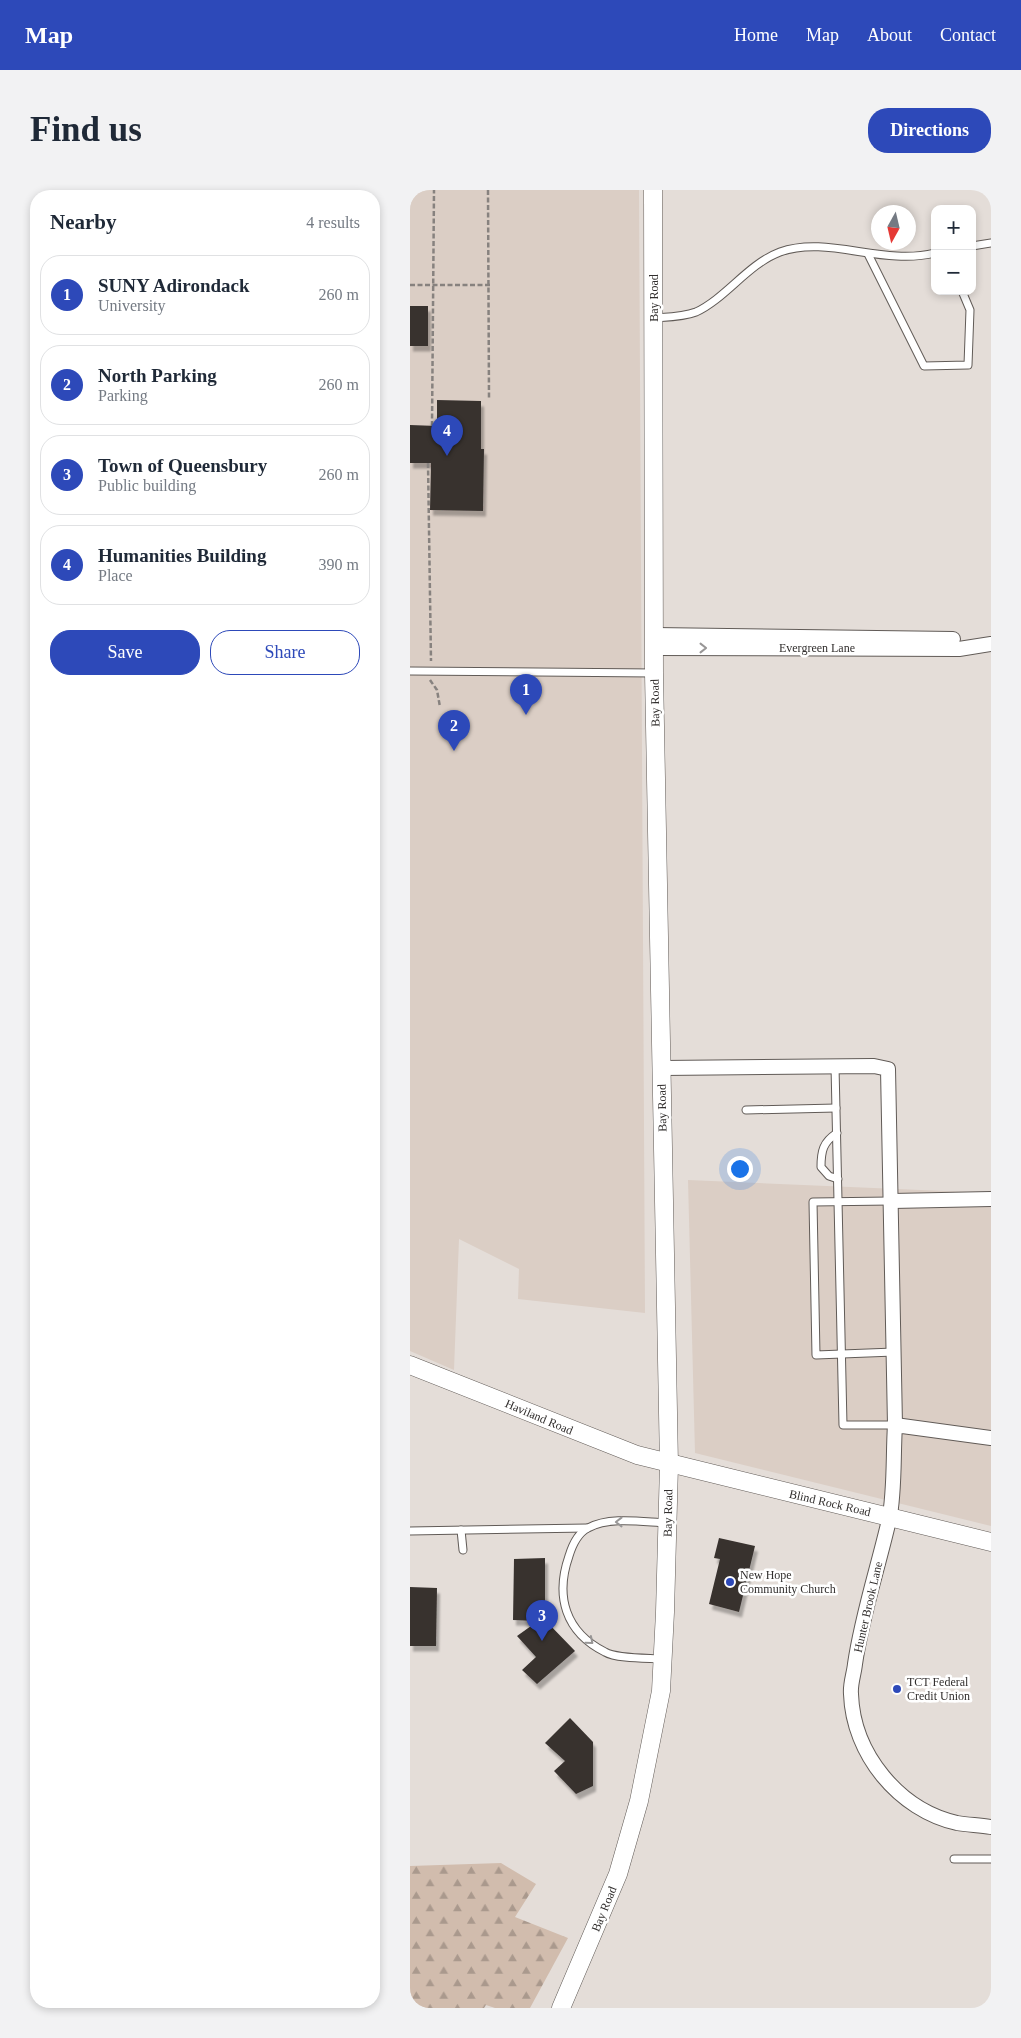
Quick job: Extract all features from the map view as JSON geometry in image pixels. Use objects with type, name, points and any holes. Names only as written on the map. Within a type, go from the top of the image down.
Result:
[{"type":"street","name":"Bay Road","points":[[561,2008],[572,1987],[621,1865],[641,1792],[661,1691],[663,1659],[669,1465],[654,673],[653,190]]},
{"type":"street","name":"Evergreen Lane","points":[[655,642],[958,639],[985,644]]},
{"type":"street","points":[[662,1068],[835,1066]]},
{"type":"street","name":"Hunter Brook Lane","points":[[835,1066],[874,1066],[888,1069],[895,1425],[890,1518],[858,1639],[851,1694],[858,1729],[868,1754],[882,1775],[900,1796],[927,1811],[956,1823],[991,1826]]},
{"type":"street","points":[[892,1201],[991,1199]]},
{"type":"street","name":"Haviland Road","points":[[410,1365],[596,1440],[669,1465]]},
{"type":"street","points":[[895,1425],[991,1438]]},
{"type":"street","name":"Blind Rock Road","points":[[669,1465],[991,1542]]},
{"type":"lane","points":[[976,245],[991,243]]},
{"type":"lane","points":[[654,318],[695,312],[778,253],[795,248],[820,247],[868,254],[918,257],[931,253]]},
{"type":"lane","points":[[868,254],[924,366],[968,365],[970,310],[964,295]]},
{"type":"lane","points":[[410,671],[654,673]]},
{"type":"lane","points":[[835,1066],[843,1425],[895,1425]]},
{"type":"lane","points":[[746,1110],[836,1108]]},
{"type":"lane","points":[[837,1133],[824,1144],[821,1152],[821,1167],[830,1176],[838,1179]]},
{"type":"lane","points":[[892,1201],[813,1202],[816,1354],[894,1352]]},
{"type":"lane","points":[[410,1530],[587,1528],[609,1522],[668,1523]]},
{"type":"lane","points":[[587,1528],[573,1544],[565,1567],[561,1592],[570,1620],[589,1641],[607,1653],[663,1659]]},
{"type":"lane","points":[[461,1530],[463,1550]]},
{"type":"lane","points":[[954,1859],[991,1859]]},
{"type":"path","points":[[432,426],[434,190]]},
{"type":"path","points":[[488,190],[490,285],[489,399]]},
{"type":"path","points":[[410,285],[490,285]]},
{"type":"path","points":[[428,463],[431,664]]},
{"type":"path","points":[[430,680],[437,690],[440,707]]},
{"type":"shaded area","points":[[410,190],[639,190],[645,1313],[518,1299],[519,1269],[459,1239],[454,1370],[410,1351]]},
{"type":"shaded area","points":[[688,1180],[991,1193],[991,1526],[695,1453]]},
{"type":"green space","points":[[501,1863],[536,1884],[515,1917],[568,1938],[530,2008],[495,2008],[486,2005],[484,2008],[410,2008],[410,1866]]},
{"type":"building","points":[[410,306],[428,306],[428,346],[410,346]]},
{"type":"building","points":[[437,400],[481,401],[481,449],[484,449],[483,511],[430,510],[431,463],[410,463],[410,425],[437,426]]},
{"type":"building","name":"New Hope Community Church","points":[[719,1538],[755,1546],[739,1612],[709,1604],[720,1559],[714,1558]]},
{"type":"building","points":[[545,1558],[545,1620],[575,1651],[537,1684],[522,1670],[536,1657],[517,1636],[538,1621],[513,1620],[514,1559]]},
{"type":"building","points":[[410,1587],[437,1588],[436,1646],[410,1646]]},
{"type":"building","points":[[570,1718],[593,1742],[593,1786],[576,1794],[554,1771],[565,1761],[545,1743]]},
{"type":"place","name":"Humanities Building","points":[[447,456]]},
{"type":"place","name":"SUNY Adirondack","points":[[526,715]]},
{"type":"place","name":"North Parking","points":[[454,751]]},
{"type":"place","name":"New Hope Community Church","points":[[730,1582]]},
{"type":"place","name":"Town of Queensbury","points":[[542,1641]]},
{"type":"place","name":"TCT Federal Credit Union","points":[[897,1689]]}]
